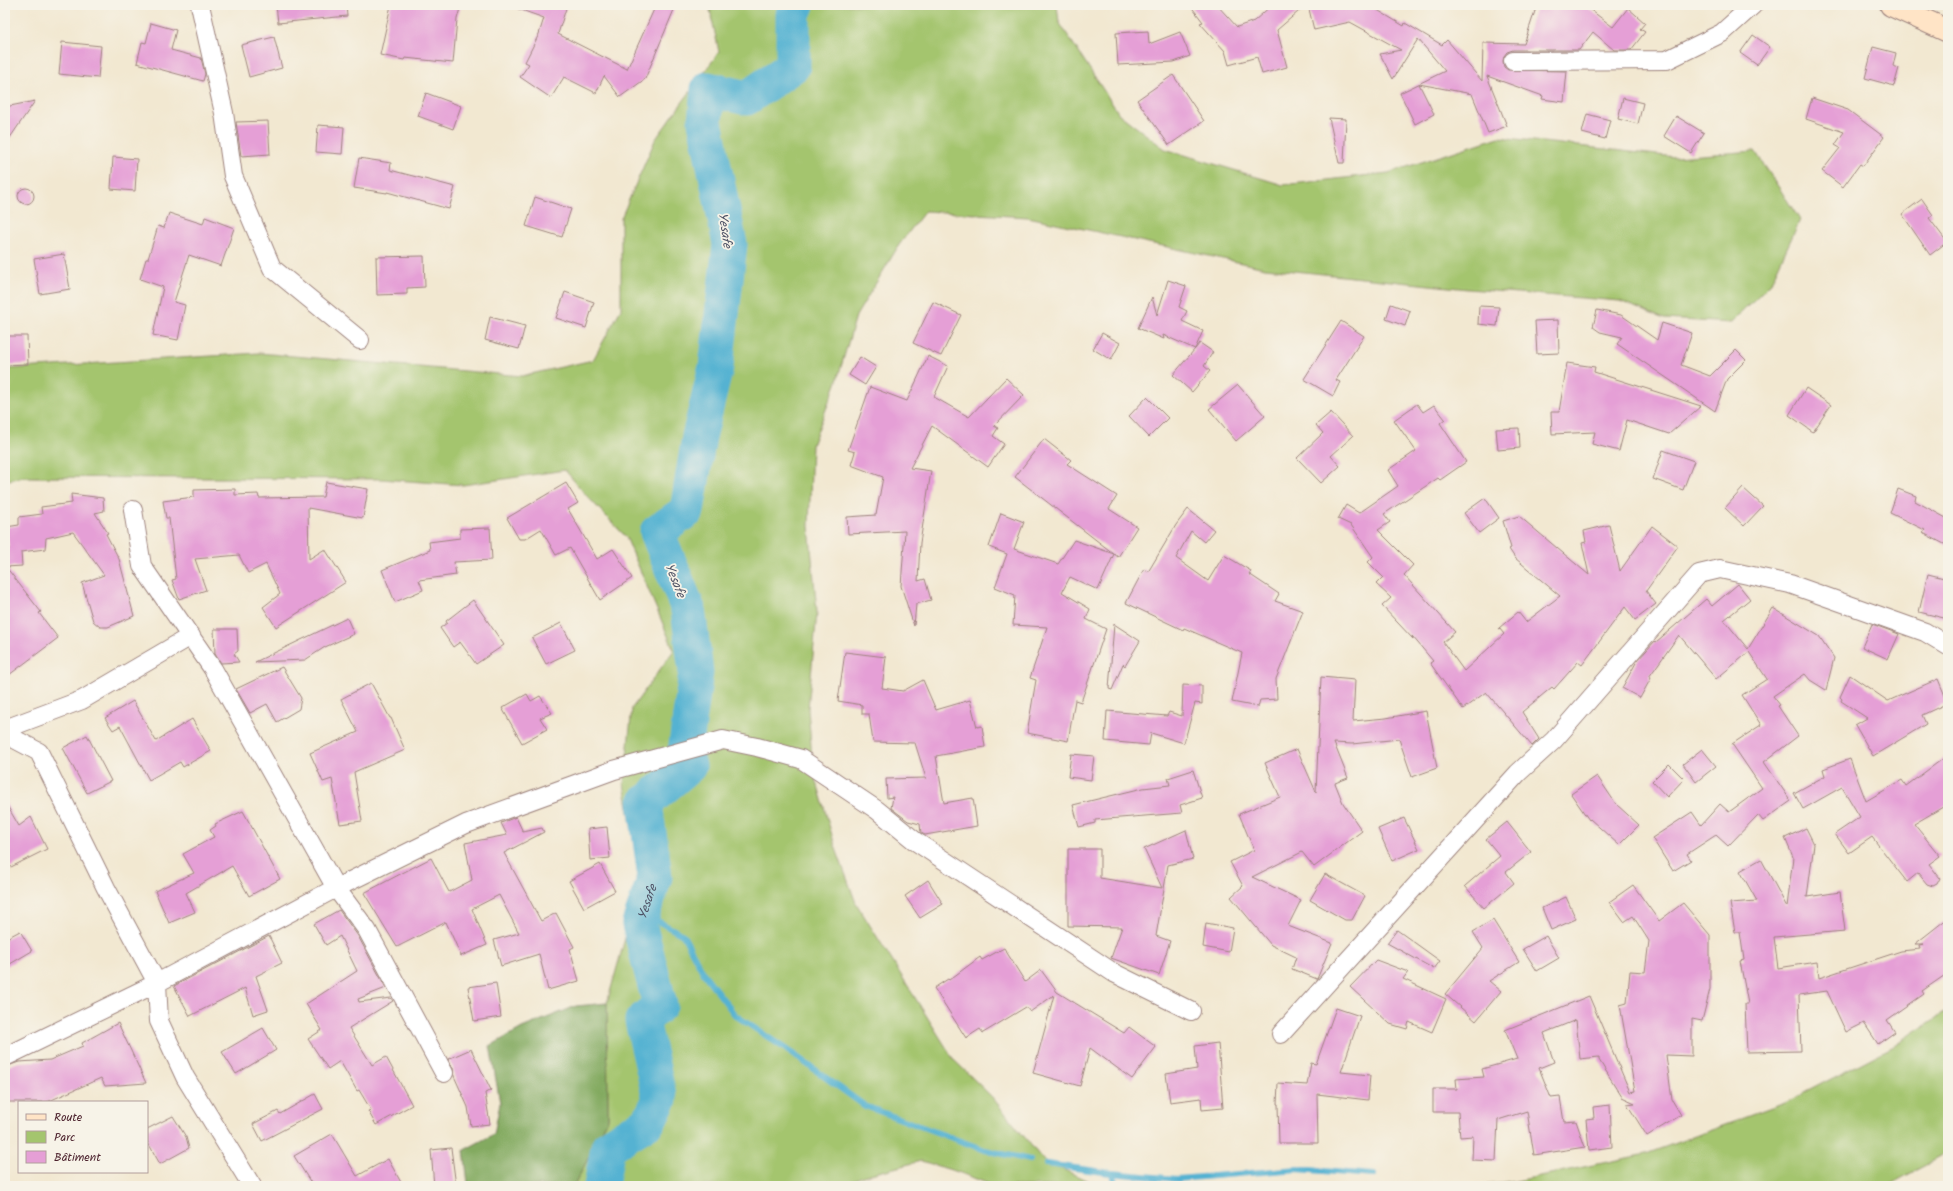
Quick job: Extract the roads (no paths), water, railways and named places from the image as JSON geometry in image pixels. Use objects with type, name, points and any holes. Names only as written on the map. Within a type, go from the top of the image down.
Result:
[{"type":"street","points":[[200,5],[224,113],[232,176],[272,268],[360,340]]},
{"type":"street","points":[[1513,61],[1667,60],[1722,33],[1753,5]]},
{"type":"street","points":[[1891,5],[1948,31]]},
{"type":"street","points":[[133,510],[142,566],[213,669],[336,888],[367,930],[444,1073]]},
{"type":"street","points":[[1281,1034],[1518,773],[1554,740],[1699,574],[1720,569],[1790,584],[1924,632],[1948,646]]},
{"type":"street","points":[[5,729],[82,700],[191,636]]},
{"type":"street","points":[[5,734],[39,752],[106,888],[157,983],[159,1021],[185,1077],[252,1186]]},
{"type":"street","points":[[5,1057],[157,983],[336,888],[466,824],[614,770],[723,740],[757,747],[801,759],[877,810],[915,841],[1114,973],[1191,1010]]},
{"type":"waterway","name":"Yesafe","points":[[601,1186],[608,1147],[649,1121],[660,1099],[642,1021],[660,1005],[639,924],[655,877],[645,803],[689,766],[685,752],[696,672],[688,609],[657,532],[687,511],[699,437],[716,367],[730,244],[705,122],[708,89],[747,98],[793,66],[793,14],[797,5]]},
{"type":"waterway","points":[[643,913],[683,935],[704,974],[735,1015],[793,1054],[865,1106],[985,1150],[1030,1160]]},
{"type":"waterway","points":[[1046,1164],[1111,1173],[1177,1179],[1297,1169],[1374,1175]]},
{"type":"waterway","points":[[1111,1173],[1119,1186]]}]
